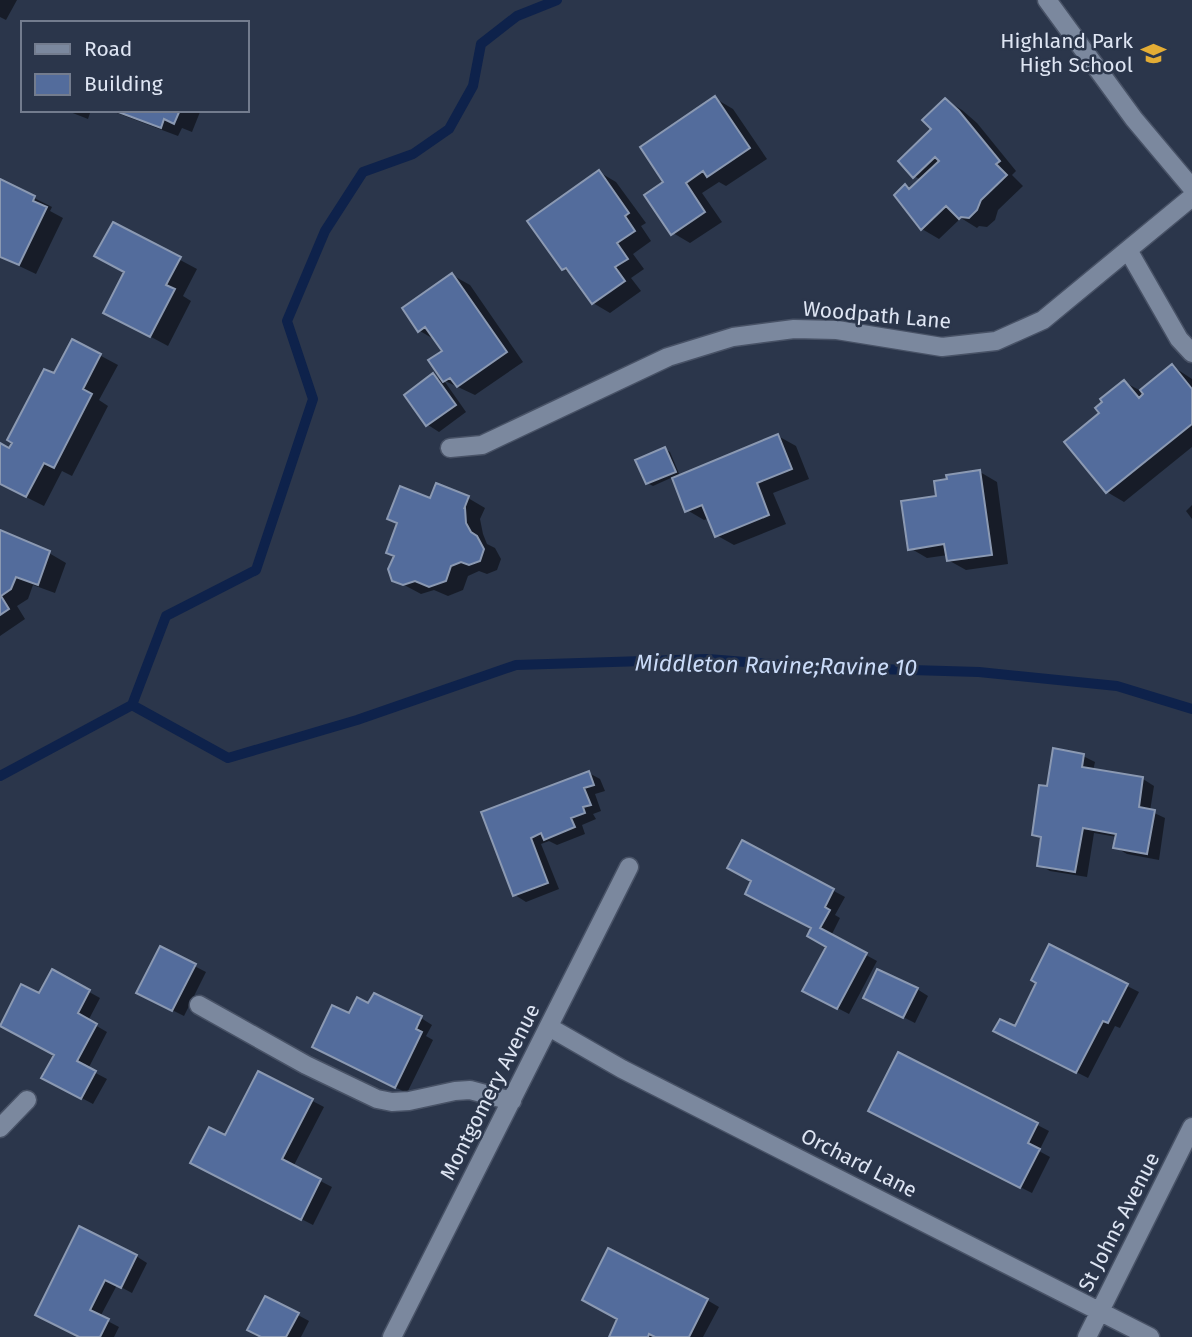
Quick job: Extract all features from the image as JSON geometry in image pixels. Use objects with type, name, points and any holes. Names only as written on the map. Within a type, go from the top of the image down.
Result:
[{"type":"street","points":[[1047,0],[1134,119],[1192,188]]},
{"type":"street","name":"Woodpath Lane","points":[[450,449],[482,445],[668,358],[733,337],[794,329],[836,330],[942,346],[996,341],[1043,320],[1192,197]]},
{"type":"street","points":[[1128,250],[1180,339],[1192,354]]},
{"type":"street","name":"Montgomery Avenue","points":[[392,1337],[629,867]]},
{"type":"street","points":[[199,1005],[306,1065],[377,1099],[409,1101],[470,1090],[512,1101]]},
{"type":"street","name":"Orchard Lane","points":[[549,1027],[634,1075],[1150,1337]]},
{"type":"street","points":[[0,1128],[27,1100]]},
{"type":"street","name":"St Johns Avenue","points":[[1087,1337],[1192,1127]]},
{"type":"building","points":[[715,96],[750,148],[707,177],[703,171],[686,183],[705,212],[671,235],[644,195],[663,182],[640,147]]},
{"type":"building","points":[[945,98],[1000,161],[996,164],[1007,175],[981,200],[977,210],[969,218],[959,219],[946,206],[921,230],[894,195],[905,184],[909,189],[939,161],[935,157],[913,178],[898,161],[931,129],[922,120]]},
{"type":"building","points":[[118,112],[179,112],[174,124],[164,119],[161,128]]},
{"type":"building","points":[[599,170],[629,213],[625,216],[635,231],[617,243],[628,259],[615,267],[625,281],[592,304],[566,268],[562,270],[527,221]]},
{"type":"building","points":[[0,179],[35,196],[33,201],[47,207],[19,265],[0,257]]},
{"type":"building","points":[[113,222],[181,257],[166,285],[175,289],[150,337],[103,313],[124,272],[94,256]]},
{"type":"building","points":[[452,273],[507,352],[457,387],[450,378],[443,382],[428,360],[442,351],[425,327],[418,332],[402,308]]},
{"type":"building","points":[[72,339],[101,354],[83,389],[92,394],[54,468],[44,463],[26,497],[0,484],[0,443],[9,448],[12,443],[7,440],[44,369],[54,373]]},
{"type":"building","points":[[1172,364],[1192,389],[1192,424],[1106,493],[1064,442],[1099,413],[1095,408],[1102,402],[1100,399],[1124,380],[1139,398],[1143,394],[1140,390]]},
{"type":"building","points":[[433,373],[456,405],[426,426],[404,395]]},
{"type":"building","points":[[778,434],[792,469],[757,483],[769,515],[715,537],[702,505],[685,512],[672,478]]},
{"type":"building","points":[[665,447],[676,472],[646,484],[635,460]]},
{"type":"building","points":[[980,470],[992,555],[947,561],[944,544],[908,550],[901,501],[936,496],[934,481],[947,479],[946,475]]},
{"type":"building","points":[[436,483],[469,496],[464,509],[466,523],[484,549],[480,561],[469,565],[461,562],[451,566],[446,581],[429,587],[415,581],[403,585],[392,581],[388,569],[394,556],[386,553],[397,523],[387,519],[400,486],[430,498]]},
{"type":"building","points":[[0,530],[50,551],[38,585],[16,577],[11,589],[1,596],[9,609],[0,615]]},
{"type":"building","points":[[1053,748],[1084,754],[1082,767],[1143,777],[1139,807],[1155,810],[1147,854],[1113,848],[1116,834],[1083,828],[1075,872],[1037,866],[1041,837],[1032,835],[1039,785],[1047,786]]},
{"type":"building","points":[[589,771],[594,785],[584,788],[591,805],[583,807],[585,813],[571,818],[575,827],[544,840],[541,833],[531,838],[548,883],[513,896],[481,812]]},
{"type":"building","points":[[742,840],[834,889],[825,907],[830,910],[820,928],[867,953],[837,1009],[802,991],[826,947],[807,936],[811,928],[745,894],[751,881],[727,868]]},
{"type":"building","points":[[1049,944],[1128,984],[1108,1023],[1103,1021],[1076,1073],[993,1031],[1000,1019],[1015,1026],[1036,983],[1031,980]]},
{"type":"building","points":[[160,946],[196,964],[172,1011],[136,993]]},
{"type":"building","points":[[52,969],[90,990],[78,1013],[97,1024],[77,1061],[96,1071],[81,1099],[41,1078],[54,1055],[0,1026],[21,984],[39,993]]},
{"type":"building","points":[[877,969],[918,988],[903,1018],[863,998]]},
{"type":"building","points":[[374,993],[422,1016],[416,1029],[422,1032],[395,1088],[312,1047],[332,1005],[349,1013],[357,997],[368,1003]]},
{"type":"building","points":[[898,1052],[1038,1123],[1028,1143],[1040,1149],[1020,1188],[868,1111]]},
{"type":"building","points":[[258,1071],[313,1099],[282,1159],[321,1179],[301,1220],[190,1163],[209,1127],[225,1135]]},
{"type":"building","points":[[79,1226],[137,1255],[121,1288],[105,1280],[90,1310],[109,1319],[100,1337],[79,1337],[35,1315]]},
{"type":"building","points":[[608,1248],[708,1299],[689,1337],[655,1337],[649,1334],[648,1337],[609,1337],[617,1319],[582,1300]]},
{"type":"building","points":[[265,1296],[299,1313],[286,1337],[261,1337],[247,1330]]},
{"type":"waterway","name":"Middleton Ravine;Ravine 10","points":[[0,776],[132,705],[166,616],[256,570],[313,399],[287,321],[325,231],[363,172],[413,154],[449,129],[473,86],[481,44],[517,16],[557,0]]},
{"type":"waterway","name":"Middleton Ravine;Ravine 10","points":[[132,705],[228,758],[357,720],[516,665],[708,659],[810,667],[979,672],[1117,686],[1192,709]]},
{"type":"place","name":"Highland Park High School","points":[[1153,53]]}]
